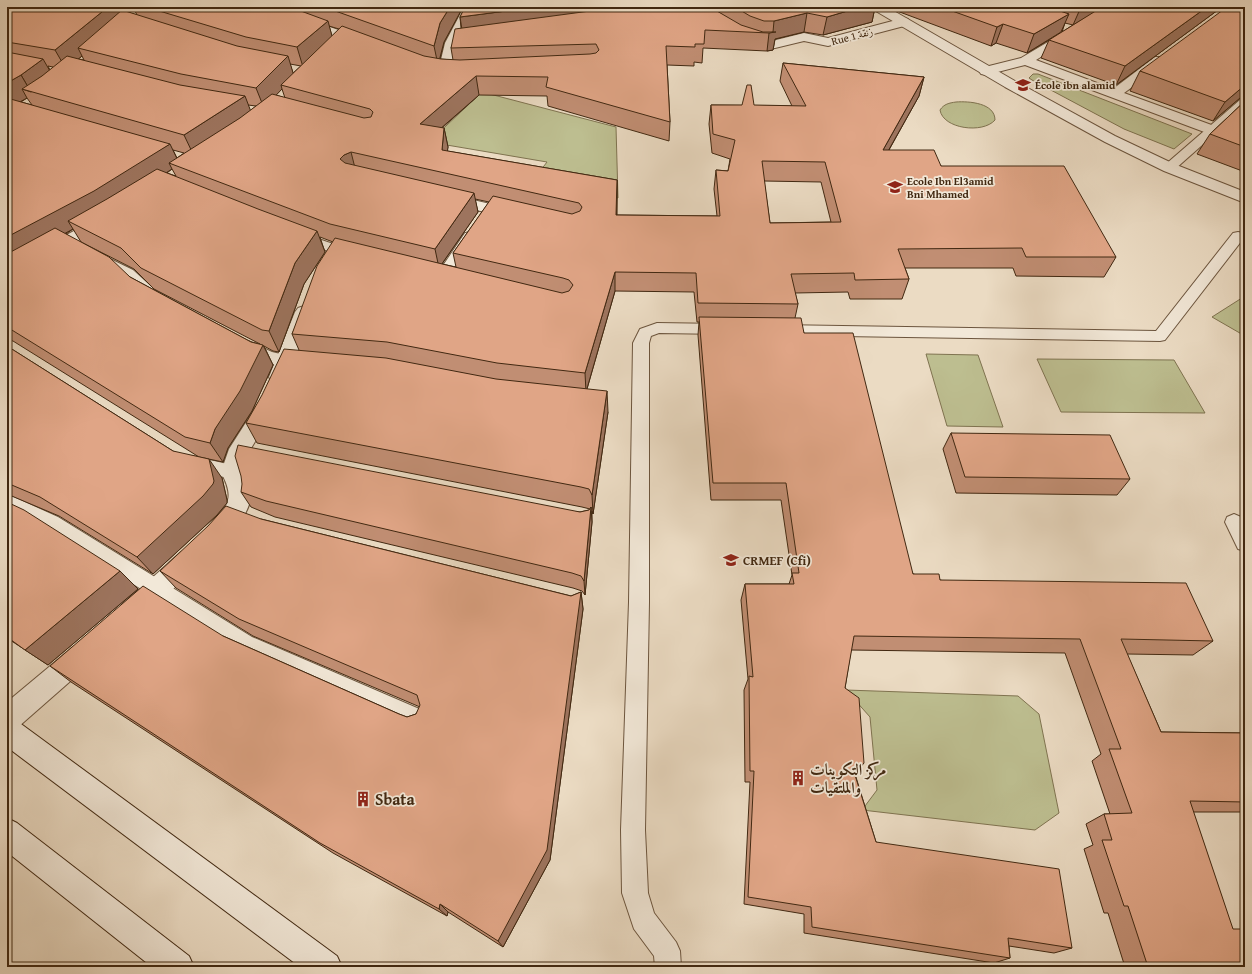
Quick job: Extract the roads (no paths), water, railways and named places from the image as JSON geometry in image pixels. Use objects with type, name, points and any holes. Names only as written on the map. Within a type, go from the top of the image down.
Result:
[{"type":"street","points":[[262,7],[320,29],[340,42],[374,47]]},
{"type":"street","points":[[470,7],[451,43],[439,71],[471,73]]},
{"type":"street","points":[[878,7],[986,71],[1111,139],[1170,167],[1245,198]]},
{"type":"street","points":[[986,71],[1026,61],[1073,31],[1115,7]]},
{"type":"street","points":[[680,11],[694,8]]},
{"type":"street","name":"Rue 1 زنقة","points":[[694,8],[743,39],[750,42],[767,45],[775,45],[805,37],[817,42],[828,42],[904,22]]},
{"type":"street","points":[[1059,27],[1073,31]]},
{"type":"street","points":[[451,43],[466,41]]},
{"type":"street","points":[[1114,94],[1170,53]]},
{"type":"street","points":[[1026,61],[1212,130]]},
{"type":"street","points":[[436,197],[528,217]]},
{"type":"street","points":[[444,277],[490,208]]},
{"type":"street","points":[[7,274],[80,247],[119,212]]},
{"type":"street","points":[[116,625],[158,589],[217,532],[245,515],[239,504],[240,490],[232,472],[240,449],[294,361],[311,292]]},
{"type":"street","points":[[240,449],[264,454]]},
{"type":"street","points":[[7,719],[98,641]]},
{"type":"street","points":[[7,730],[326,967]]},
{"type":"street","points":[[7,833],[178,967]]},
{"type":"lane","points":[[1170,167],[1245,101]]},
{"type":"lane","points":[[286,231],[339,258]]},
{"type":"lane","points":[[761,330],[1160,336],[1238,236]]},
{"type":"lane","points":[[80,247],[128,273],[148,293],[162,300]]},
{"type":"lane","points":[[668,967],[667,951],[643,920],[635,893],[632,830],[639,602],[641,343],[645,333],[657,328],[737,330]]},
{"type":"lane","points":[[235,339],[268,357],[294,361]]},
{"type":"lane","points":[[180,456],[194,464],[232,472]]},
{"type":"lane","points":[[7,501],[51,522],[245,644],[416,719]]},
{"type":"lane","points":[[1234,522],[1245,543]]},
{"type":"place","name":"École ibn alamid","points":[[1023,85]]},
{"type":"place","name":"Ecole Ibn El3amid Bni Mhamed","points":[[895,187]]},
{"type":"place","name":"CRMEF (Cfi)","points":[[731,560]]},
{"type":"place","name":"مركز التكوينات والملتقيات","points":[[798,778]]},
{"type":"place","name":"Sbata","points":[[363,799]]}]
